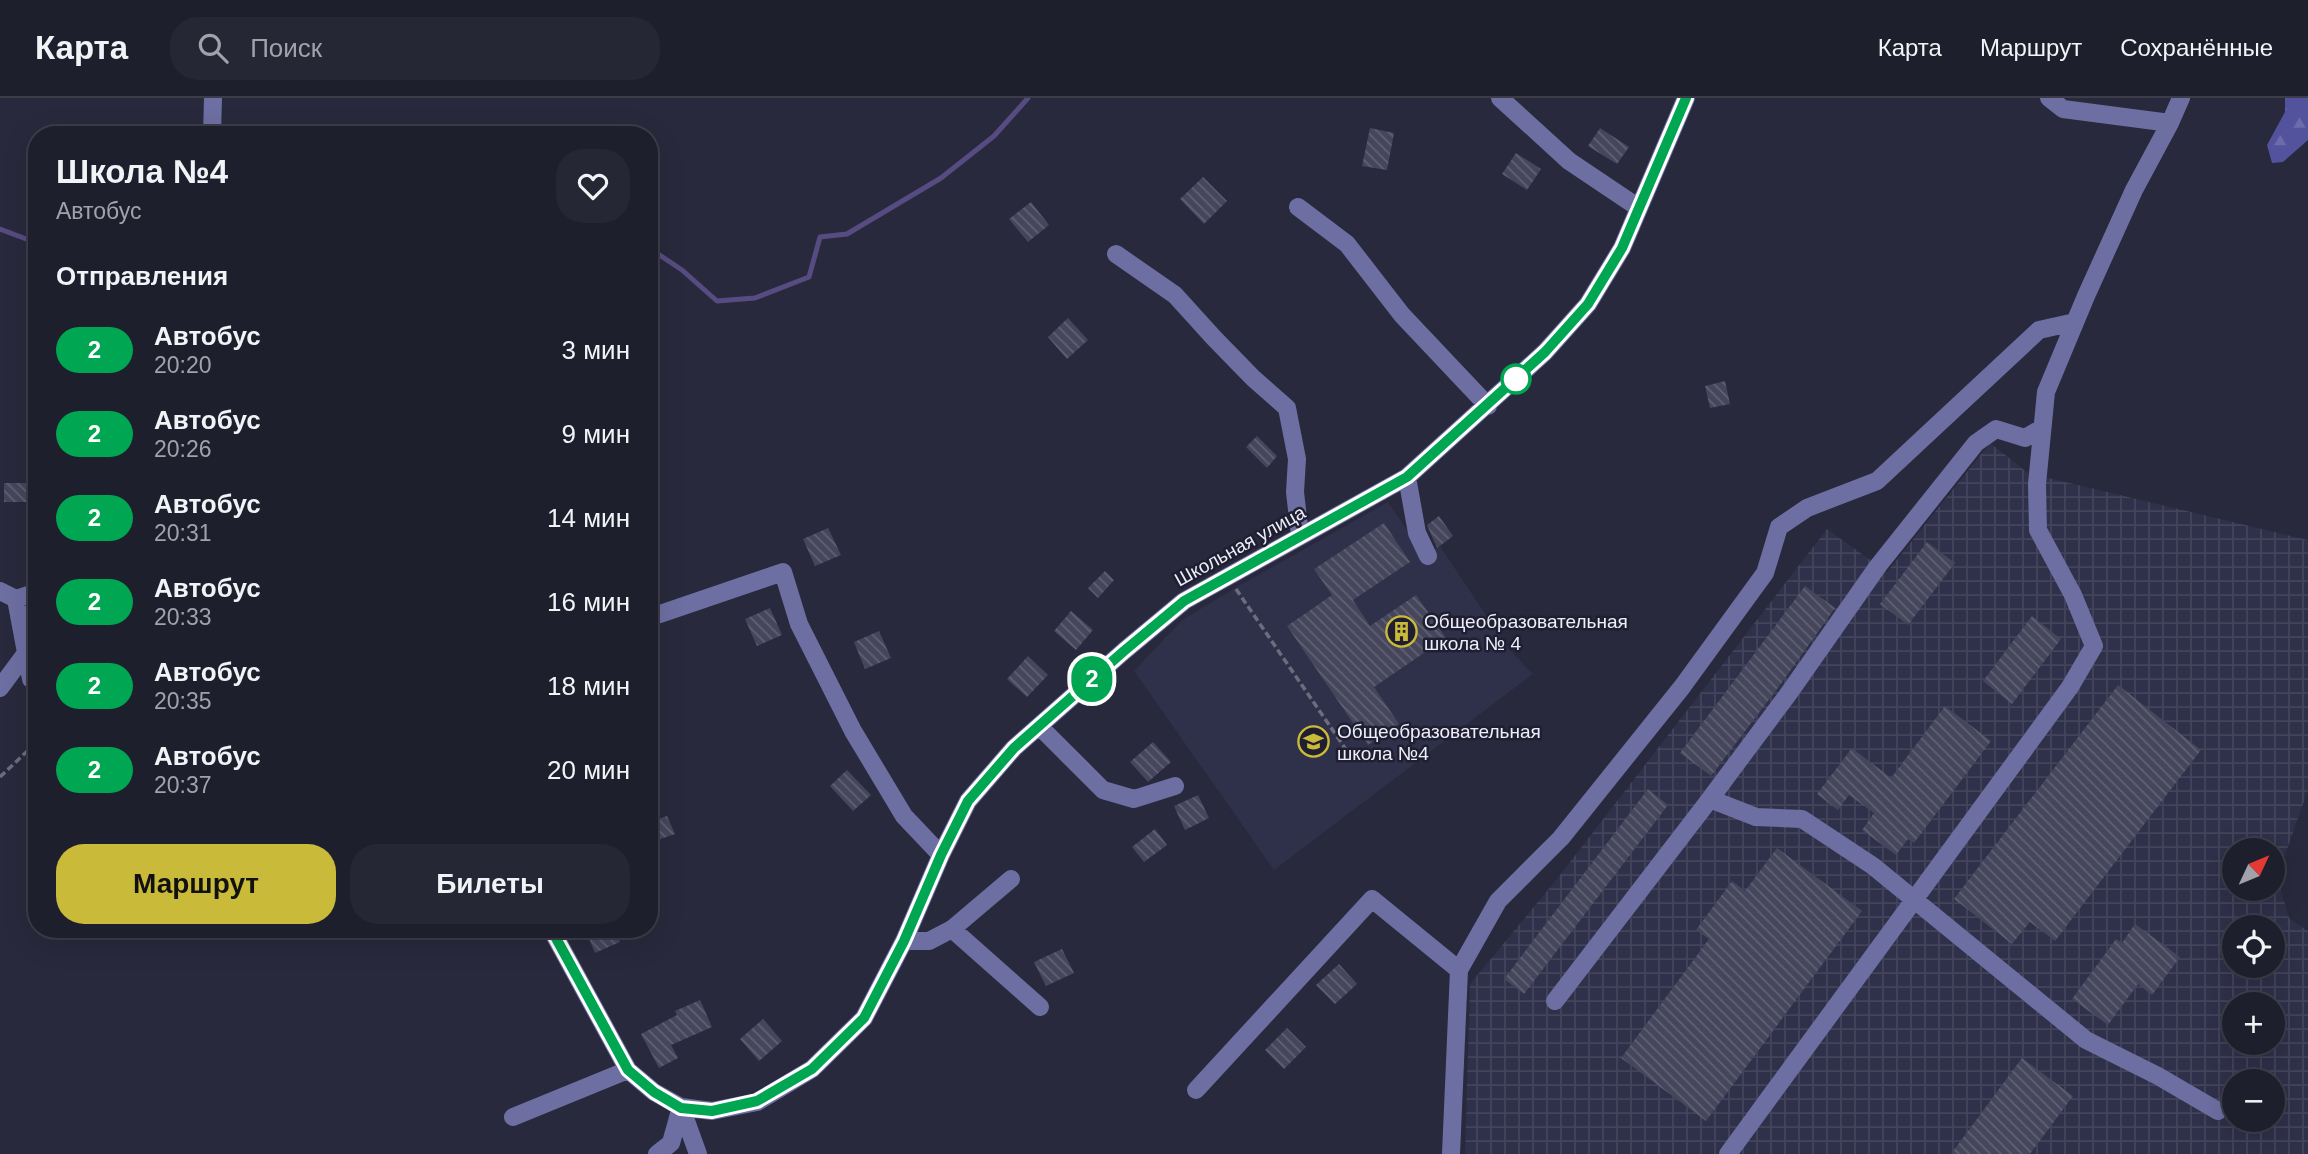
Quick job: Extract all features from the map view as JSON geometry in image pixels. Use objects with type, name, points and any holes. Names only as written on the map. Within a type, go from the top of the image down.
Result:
[{"type":"street","points":[[212,126],[213,98]]},
{"type":"street","points":[[1500,98],[1569,161],[1639,208]]},
{"type":"street","name":"Школьная улица","points":[[681,1108],[712,1111],[757,1101],[812,1069],[864,1018],[904,941],[941,855],[968,801],[1014,748],[1184,601],[1407,477],[1545,352],[1588,304],[1622,248],[1686,98]]},
{"type":"street","points":[[2049,98],[2063,109],[2170,123]]},
{"type":"street","points":[[1728,1154],[2070,687],[2094,646],[2073,595],[2038,530],[2037,484],[2046,392],[2134,190],[2181,98]]},
{"type":"street","points":[[1298,207],[1347,244],[1402,315],[1488,406]]},
{"type":"street","points":[[1116,254],[1175,295],[1253,378],[1287,408],[1297,458],[1295,492],[1300,536]]},
{"type":"street","points":[[1451,1154],[1459,970],[1498,901],[1561,838],[1682,687],[1765,573],[1779,527],[1807,508],[1877,481],[2039,330],[2075,322]]},
{"type":"street","points":[[1555,1001],[1789,693],[1878,566],[1976,443],[1996,429],[2025,438],[2042,428]]},
{"type":"street","points":[[1407,477],[1417,533],[1428,556]]},
{"type":"street","points":[[660,614],[783,572],[799,624],[853,731],[904,816],[941,855]]},
{"type":"street","points":[[0,590],[16,599],[28,595]]},
{"type":"street","points":[[16,599],[28,663]]},
{"type":"street","points":[[0,688],[26,653]]},
{"type":"street","points":[[1040,726],[1102,790],[1134,799],[1175,786]]},
{"type":"street","points":[[1710,799],[1756,817],[1802,819],[1873,866],[2086,1040],[2158,1076],[2218,1111]]},
{"type":"street","points":[[904,941],[929,941],[952,929],[1011,879]]},
{"type":"street","points":[[1196,1090],[1372,899],[1459,970]]},
{"type":"street","points":[[952,929],[1040,1007]]},
{"type":"street","points":[[556,938],[628,1070],[654,1092],[681,1108],[698,1154]]},
{"type":"street","points":[[513,1117],[628,1070]]},
{"type":"street","points":[[657,1154],[671,1143],[681,1108]]},
{"type":"path","points":[[1227,575],[1347,751]]},
{"type":"path","points":[[0,777],[28,751]]},
{"type":"shaded area","points":[[1990,443],[2028,473],[2308,540],[2308,790],[2286,852],[2286,838],[2222,838],[2222,901],[2284,901],[2289,918],[2308,931],[2308,1154],[1465,1154],[1470,984],[1557,879],[1827,529],[1887,572]]},
{"type":"shaded area","name":"Общеобразовательная школа №4","points":[[1388,502],[1412,537],[1434,550],[1440,546],[1508,648],[1533,674],[1274,870],[1134,671],[1182,620]]},
{"type":"green space","points":[[2285,98],[2308,98],[2308,140],[2283,162],[2272,163],[2267,145],[2285,112]]},
{"type":"building","points":[[1370,128],[1394,133],[1387,170],[1362,166]]},
{"type":"building","points":[[1600,128],[1629,147],[1617,164],[1588,146]]},
{"type":"building","points":[[1516,153],[1541,169],[1527,190],[1502,174]]},
{"type":"building","points":[[1203,177],[1227,201],[1204,224],[1180,199]]},
{"type":"building","points":[[1031,202],[1049,225],[1028,242],[1009,219]]},
{"type":"building","points":[[1068,318],[1088,340],[1067,359],[1048,337]]},
{"type":"building","points":[[1725,381],[1730,404],[1710,408],[1705,386]]},
{"type":"building","points":[[1257,436],[1277,456],[1267,468],[1246,447]]},
{"type":"building","points":[[4,483],[28,483],[28,502],[4,502]]},
{"type":"building","points":[[1439,516],[1453,536],[1437,548],[1427,525]]},
{"type":"building","name":"Общеобразовательная школа № 4","points":[[1384,523],[1410,562],[1353,600],[1370,626],[1416,595],[1446,638],[1374,687],[1399,724],[1368,745],[1287,626],[1332,595],[1314,569]]},
{"type":"building","points":[[828,528],[841,555],[815,566],[803,539]]},
{"type":"building","points":[[1927,542],[1955,563],[1908,625],[1880,604]]},
{"type":"building","points":[[1105,571],[1114,580],[1098,598],[1088,588]]},
{"type":"building","points":[[1805,586],[1835,608],[1711,776],[1680,753]]},
{"type":"building","points":[[770,608],[782,635],[757,646],[745,619]]},
{"type":"building","points":[[1071,611],[1093,630],[1076,650],[1054,631]]},
{"type":"building","points":[[2032,616],[2061,639],[2012,704],[1983,681]]},
{"type":"building","points":[[879,631],[891,658],[865,669],[854,642]]},
{"type":"building","points":[[1028,656],[1048,675],[1027,697],[1007,679]]},
{"type":"building","points":[[2118,685],[2201,750],[2055,941],[2030,922],[2012,944],[1954,899]]},
{"type":"building","points":[[1945,706],[1991,741],[1914,843],[1908,839],[1896,855],[1862,830],[1874,813],[1849,795],[1838,810],[1817,794],[1852,748],[1891,778]]},
{"type":"building","points":[[1153,742],[1171,762],[1148,782],[1130,762]]},
{"type":"building","points":[[847,770],[871,795],[853,811],[830,786]]},
{"type":"building","points":[[1648,789],[1668,805],[1524,994],[1504,979]]},
{"type":"building","points":[[1198,795],[1209,818],[1185,830],[1174,806]]},
{"type":"building","points":[[667,816],[675,834],[658,840],[658,819]]},
{"type":"building","points":[[1155,829],[1167,845],[1144,862],[1132,847]]},
{"type":"building","points":[[1777,848],[1862,911],[1706,1121],[1621,1058],[1709,939],[1696,930],[1732,881],[1745,891]]},
{"type":"building","points":[[2135,924],[2180,957],[2152,995],[2138,984],[2108,1025],[2072,999],[2116,939],[2122,943]]},
{"type":"building","points":[[589,938],[618,938],[620,942],[595,953]]},
{"type":"building","points":[[1062,949],[1074,973],[1046,986],[1034,962]]},
{"type":"building","points":[[1339,964],[1357,984],[1335,1004],[1316,985]]},
{"type":"building","points":[[700,1000],[712,1027],[671,1045],[678,1058],[659,1068],[641,1034],[677,1015],[675,1011]]},
{"type":"building","points":[[763,1019],[782,1041],[759,1061],[740,1039]]},
{"type":"building","points":[[1287,1028],[1306,1047],[1284,1069],[1265,1050]]},
{"type":"building","points":[[2022,1058],[2073,1096],[2030,1154],[1951,1154]]},
{"type":"waterway","points":[[658,254],[682,270],[717,301],[755,298],[809,277],[820,237],[847,234],[941,178],[994,136],[1028,98]]},
{"type":"waterway","points":[[0,229],[28,240]]},
{"type":"bus line","name":"2","points":[[556,938],[628,1070],[654,1092],[681,1108],[712,1111],[757,1101],[812,1069],[864,1018],[904,941],[941,855],[968,801],[1014,748],[1184,601],[1407,477],[1545,352],[1588,304],[1622,248],[1686,98]]},
{"type":"place","name":"Общеобразовательная школа № 4","points":[[1401,632]]},
{"type":"place","name":"Общеобразовательная школа №4","points":[[1314,742]]}]
